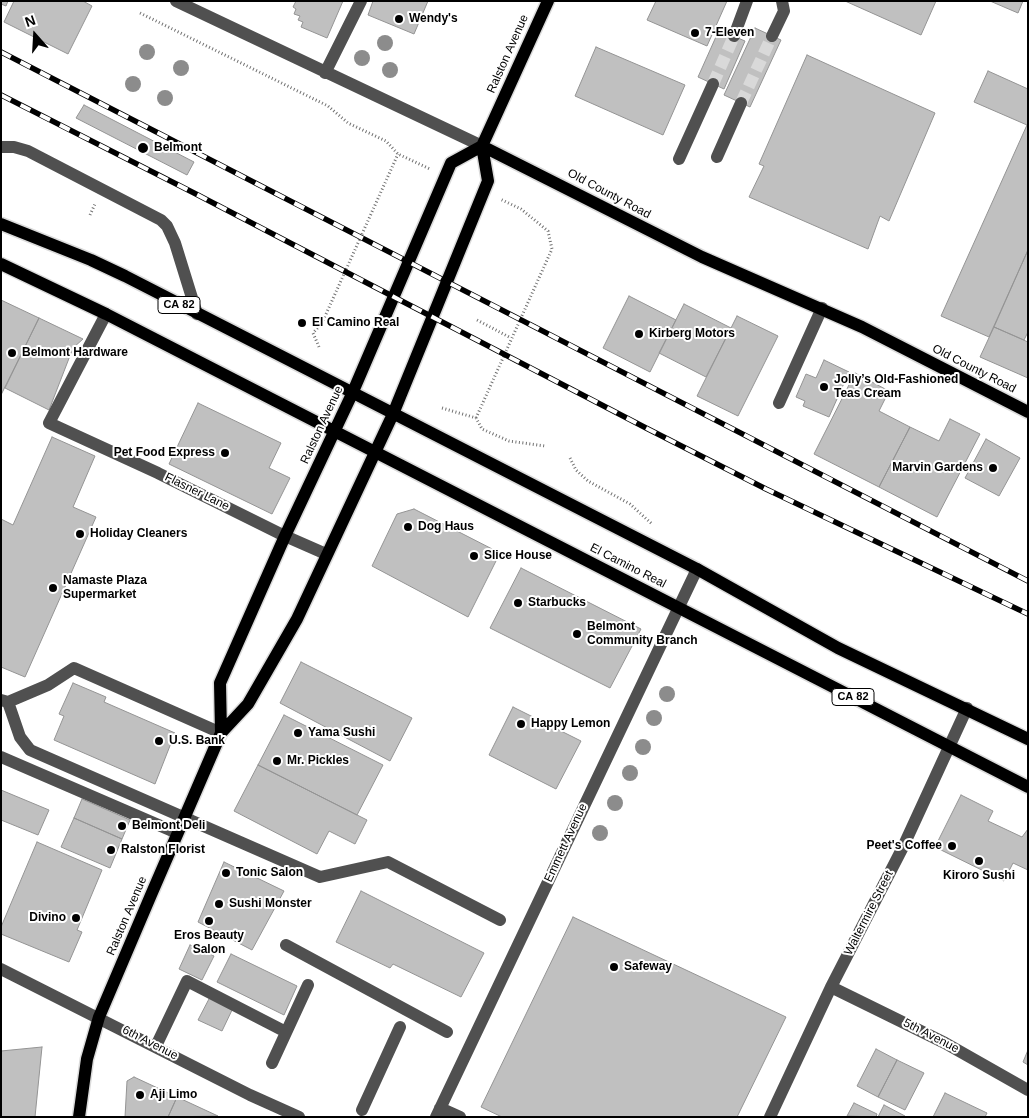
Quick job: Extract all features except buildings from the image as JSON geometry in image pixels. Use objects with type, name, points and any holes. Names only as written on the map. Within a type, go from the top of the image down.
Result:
[{"type":"main road","name":"Ralston Avenue","points":[[79,1117],[87,1059],[100,1017],[183,818],[221,733],[248,704],[297,619],[393,414],[488,181],[482,146],[548,1]]},
{"type":"main road","name":"Ralston Avenue","points":[[221,733],[220,683],[285,536],[335,433],[451,163],[482,146]]},
{"type":"main road","name":"Old County Road","points":[[482,146],[687,249],[822,308],[1028,412]]},
{"type":"main road","name":"CA 82","points":[[1,224],[91,260],[697,569],[838,648],[967,708],[1028,739]]},
{"type":"main road","name":"El Camino Real","points":[[1,264],[106,314],[1028,787]]},
{"type":"street","points":[[325,73],[361,1]]},
{"type":"street","points":[[734,36],[747,1]]},
{"type":"street","points":[[772,36],[784,12],[782,1]]},
{"type":"street","name":"Old County Road","points":[[180,2],[325,73],[482,146]]},
{"type":"street","points":[[679,159],[713,84]]},
{"type":"street","points":[[717,157],[741,103]]},
{"type":"street","points":[[1,147],[14,146],[28,151],[161,220],[167,226],[175,243],[197,314]]},
{"type":"street","points":[[779,403],[822,308]]},
{"type":"street","name":"Flasner Lane","points":[[106,314],[49,423],[68,430],[285,536],[326,554]]},
{"type":"street","name":"Emmett Avenue","points":[[438,1112],[697,569]]},
{"type":"street","points":[[221,733],[74,668],[48,685],[5,701],[20,738],[30,750],[183,818],[320,877],[388,862],[500,920]]},
{"type":"street","name":"Waltermire Street","points":[[770,1117],[832,987],[903,847],[967,708]]},
{"type":"street","points":[[1,757],[177,833]]},
{"type":"street","points":[[286,945],[447,1032]]},
{"type":"street","name":"6th Avenue","points":[[1,968],[250,1095],[299,1117]]},
{"type":"street","points":[[156,1046],[188,982],[286,1032]]},
{"type":"street","points":[[272,1063],[308,985]]},
{"type":"street","name":"5th Avenue","points":[[832,987],[945,1044],[1028,1090]]},
{"type":"street","points":[[362,1110],[400,1027]]},
{"type":"street","points":[[438,1112],[460,1117]]},
{"type":"path","points":[[140,13],[328,106],[348,123],[386,141],[398,154],[410,160]]},
{"type":"path","points":[[319,346],[313,334],[322,323],[398,154]]},
{"type":"path","points":[[90,215],[93,207]]},
{"type":"path","points":[[476,418],[552,249],[548,231],[522,209]]},
{"type":"path","points":[[477,320],[511,338]]},
{"type":"path","points":[[442,408],[476,418],[482,429],[509,441],[545,446]]},
{"type":"path","points":[[570,458],[576,470],[588,481],[630,504],[658,529]]},
{"type":"tunnel","points":[[713,84],[734,36]]},
{"type":"tunnel","points":[[741,103],[772,36]]},
{"type":"railway","points":[[1,52],[1028,581]]},
{"type":"railway","points":[[1,95],[766,489],[1028,614]]},
{"type":"place","name":"Wendy's","points":[[399,19]]},
{"type":"place","name":"7-Eleven","points":[[695,33]]},
{"type":"place","name":"Belmont","points":[[143,148]]},
{"type":"place","name":"El Camino Real","points":[[302,323]]},
{"type":"place","name":"Kirberg Motors","points":[[639,334]]},
{"type":"place","name":"Belmont Hardware","points":[[12,353]]},
{"type":"place","name":"Jolly’s Old-Fashioned Teas Cream","points":[[824,387]]},
{"type":"place","name":"Pet Food Express","points":[[225,453]]},
{"type":"place","name":"Marvin Gardens","points":[[993,468]]},
{"type":"place","name":"Dog Haus","points":[[408,527]]},
{"type":"place","name":"Holiday Cleaners","points":[[80,534]]},
{"type":"place","name":"Slice House","points":[[474,556]]},
{"type":"place","name":"Namaste Plaza Supermarket","points":[[53,588]]},
{"type":"place","name":"Starbucks","points":[[518,603]]},
{"type":"place","name":"Belmont Community Branch","points":[[577,634]]},
{"type":"place","name":"Happy Lemon","points":[[521,724]]},
{"type":"place","name":"Yama Sushi","points":[[298,733]]},
{"type":"place","name":"U.S. Bank","points":[[159,741]]},
{"type":"place","name":"Mr. Pickles","points":[[277,761]]},
{"type":"place","name":"Belmont Deli","points":[[122,826]]},
{"type":"place","name":"Peet's Coffee","points":[[952,846]]},
{"type":"place","name":"Ralston Florist","points":[[111,850]]},
{"type":"place","name":"Kiroro Sushi","points":[[979,861]]},
{"type":"place","name":"Tonic Salon","points":[[226,873]]},
{"type":"place","name":"Sushi Monster","points":[[219,904]]},
{"type":"place","name":"Divino","points":[[76,918]]},
{"type":"place","name":"Eros Beauty Salon","points":[[209,921]]},
{"type":"place","name":"Safeway","points":[[614,967]]},
{"type":"place","name":"Aji Limo","points":[[140,1095]]}]
